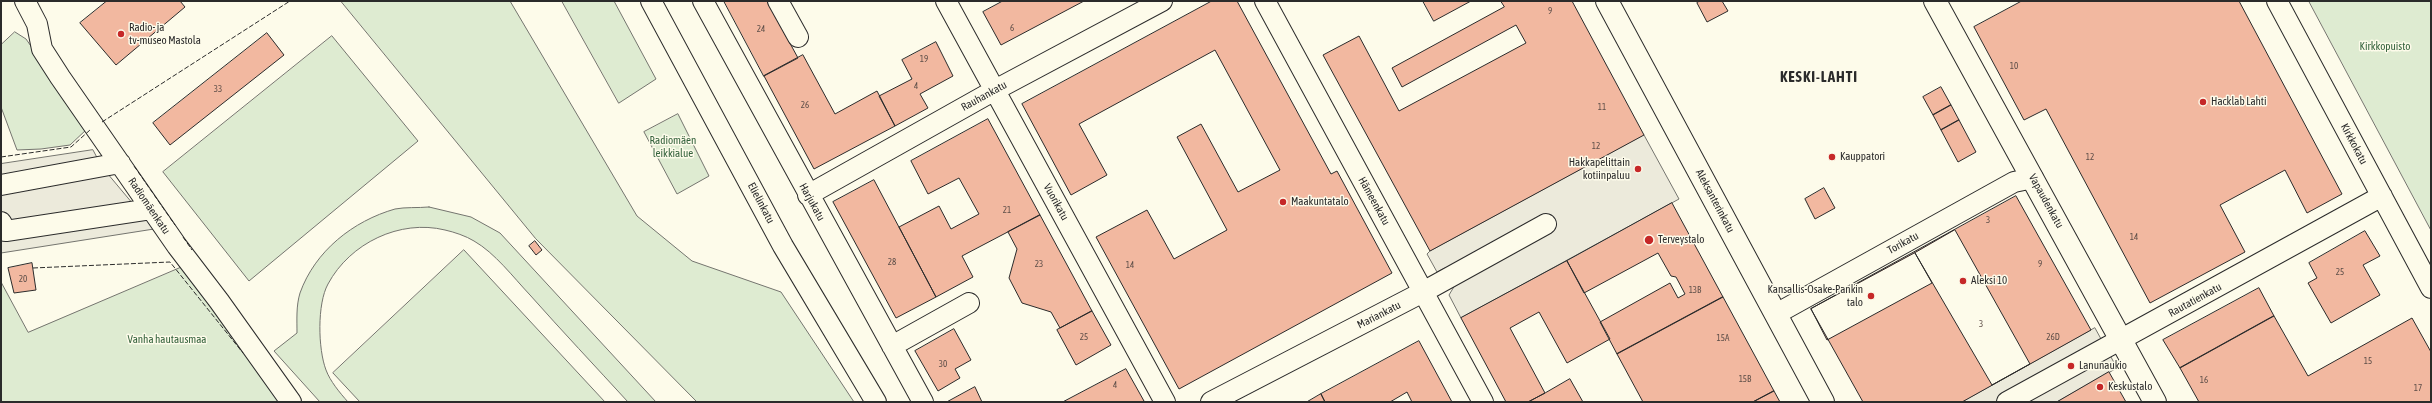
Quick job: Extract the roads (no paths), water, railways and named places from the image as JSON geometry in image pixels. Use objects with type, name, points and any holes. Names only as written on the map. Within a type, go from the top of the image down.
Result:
[{"type":"main road","name":"Aleksanterinkatu","points":[[1607,1],[1823,402]]},
{"type":"main road","name":"Vapaudenkatu","points":[[1938,2],[2155,402]]},
{"type":"street","name":"Radiomäenkatu","points":[[25,1],[37,24],[42,49],[151,209],[291,402]]},
{"type":"street","name":"Elielinkatu","points":[[651,1],[783,246],[876,402]]},
{"type":"street","name":"Harjukatu","points":[[703,1],[808,195],[923,402]]},
{"type":"street","points":[[778,1],[798,37]]},
{"type":"street","name":"Vuorikatu","points":[[946,1],[1166,402]]},
{"type":"street","name":"Rauhankatu","points":[[808,195],[995,90],[1162,1]]},
{"type":"street","name":"Hämeenkatu","points":[[1265,1],[1483,402]]},
{"type":"street","name":"Kirkkokatu","points":[[2277,1],[2431,288]]},
{"type":"street","points":[[1,184],[120,163]]},
{"type":"street","name":"Torikatu","points":[[1776,314],[2014,182],[2033,178]]},
{"type":"street","name":"Rautatienkatu","points":[[2007,402],[2122,341],[2382,196]]},
{"type":"street","points":[[1,222],[6,231],[151,209]]},
{"type":"street","name":"Mariankatu","points":[[1211,402],[1423,292],[1546,224]]},
{"type":"street","points":[[892,346],[969,303]]},
{"type":"place","name":"Radio- ja tv-museo Mastola","points":[[121,34]]},
{"type":"place","name":"Hacklab Lahti","points":[[2203,102]]},
{"type":"place","name":"Kauppatori","points":[[1832,157]]},
{"type":"place","name":"Hakkapelittain kotiinpaluu","points":[[1638,169]]},
{"type":"place","name":"Maakuntatalo","points":[[1283,202]]},
{"type":"place","name":"Terveystalo","points":[[1649,240]]},
{"type":"place","name":"Aleksi 10","points":[[1963,281]]},
{"type":"place","name":"Kansallis-Osake-Pankin talo","points":[[1871,296]]},
{"type":"place","name":"Lanunaukio","points":[[2071,366]]},
{"type":"place","name":"Keskustalo","points":[[2100,387]]},
{"type":"district","name":"KESKI-LAHTI","points":[[1819,77]]},
{"type":"park label","name":"Kirkkopuisto","points":[[2385,47]]},
{"type":"park label","name":"Radiomäen leikkialue","points":[[673,147]]},
{"type":"park label","name":"Vanha hautausmaa","points":[[167,340]]}]
